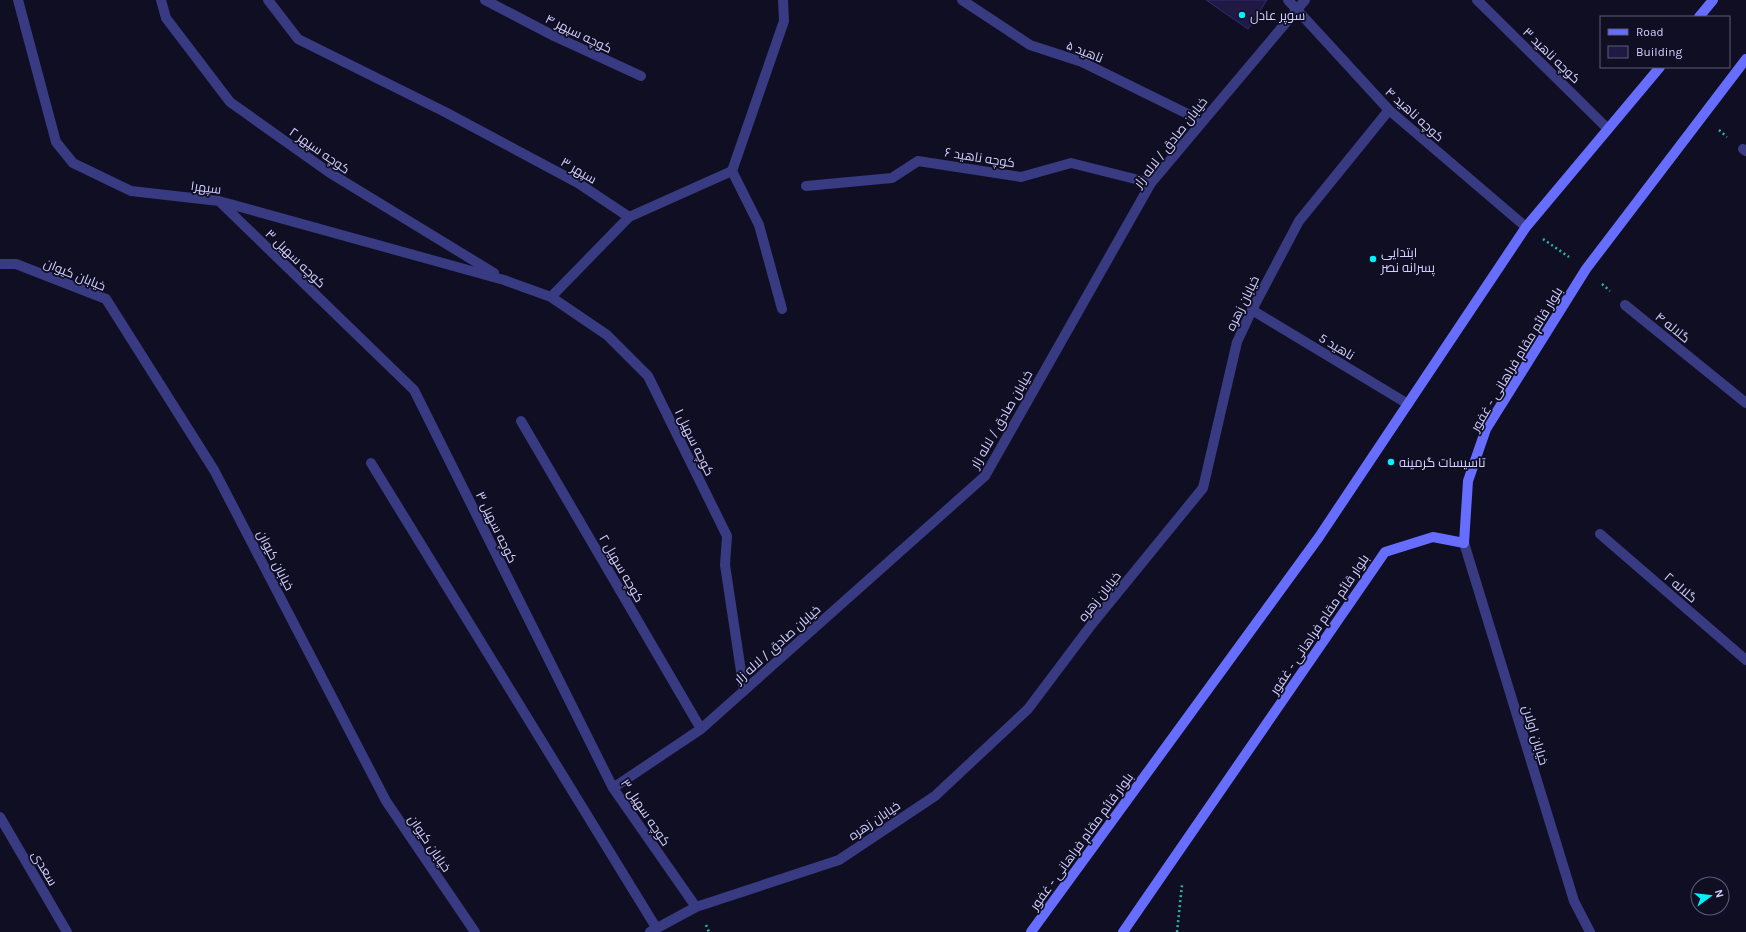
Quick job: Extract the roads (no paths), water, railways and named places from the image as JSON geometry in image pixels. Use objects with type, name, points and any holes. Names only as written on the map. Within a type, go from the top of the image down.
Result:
[{"type":"main road","points":[[1700,16],[1713,0]]},
{"type":"main road","name":"بلوار قائم مقام فراهانی - غفور","points":[[1123,932],[1385,552],[1432,537],[1464,543],[1468,481],[1486,429],[1586,269],[1746,59]]},
{"type":"main road","name":"بلوار قائم مقام فراهانی - غفور","points":[[1031,932],[1320,537],[1526,227],[1659,68]]},
{"type":"street","name":"سپهر۱","points":[[18,0],[56,142],[73,163],[131,191],[219,201],[504,280]]},
{"type":"street","name":"کوچه سپهر ۲","points":[[161,0],[166,18],[230,102],[330,173],[504,280]]},
{"type":"street","name":"سپهر ۳","points":[[268,0],[298,40],[445,112],[578,183],[628,217]]},
{"type":"street","name":"کوچه سپهر ۴","points":[[486,0],[554,36],[641,76]]},
{"type":"street","points":[[782,309],[759,225],[732,171],[784,21],[783,0]]},
{"type":"street","name":"ناهید ۵","points":[[962,0],[1030,45],[1082,62],[1202,121]]},
{"type":"street","name":"کوچه ناهید ۴","points":[[1288,0],[1298,9],[1389,110],[1526,227]]},
{"type":"street","name":"خیابان صادق / لاله زار","points":[[613,788],[701,729],[985,476],[1151,183],[1305,0]]},
{"type":"street","name":"کوچه ناهید ۳","points":[[1477,0],[1608,129]]},
{"type":"street","name":"خیابان زهره","points":[[654,930],[696,907],[839,860],[935,796],[1028,709],[1092,624],[1203,488],[1237,342],[1252,310],[1299,221],[1389,110]]},
{"type":"street","name":"کوچه ناهید ۶","points":[[806,186],[892,178],[918,160],[1020,177],[1071,163],[1151,183]]},
{"type":"street","points":[[551,297],[628,217],[732,171]]},
{"type":"street","name":"کوچه سهیل ۳","points":[[219,201],[414,390],[613,788],[696,907]]},
{"type":"street","name":"خیابان کیوان","points":[[0,264],[16,264],[106,300],[214,470],[386,801],[475,932]]},
{"type":"street","name":"کوچه سهیل ۱","points":[[504,280],[551,297],[607,334],[648,376],[727,536],[725,565],[744,691]]},
{"type":"street","name":"گلاله ۴","points":[[1625,305],[1746,403]]},
{"type":"street","name":"ناهید 5","points":[[1252,310],[1408,404]]},
{"type":"street","name":"کوچه سهیل ۲","points":[[521,421],[701,729]]},
{"type":"street","points":[[371,463],[654,930]]},
{"type":"street","name":"گلاله ۲","points":[[1600,534],[1746,660]]},
{"type":"street","name":"خیابان اولان","points":[[1464,543],[1574,901],[1590,932]]},
{"type":"street","name":"سعدی","points":[[0,817],[67,932]]},
{"type":"place","name":"سوپر عادل","points":[[1242,15]]},
{"type":"place","name":"ابتدایی پسرانه نصر","points":[[1373,259]]},
{"type":"place","name":"تاسیسات گرمینه","points":[[1391,462]]}]
